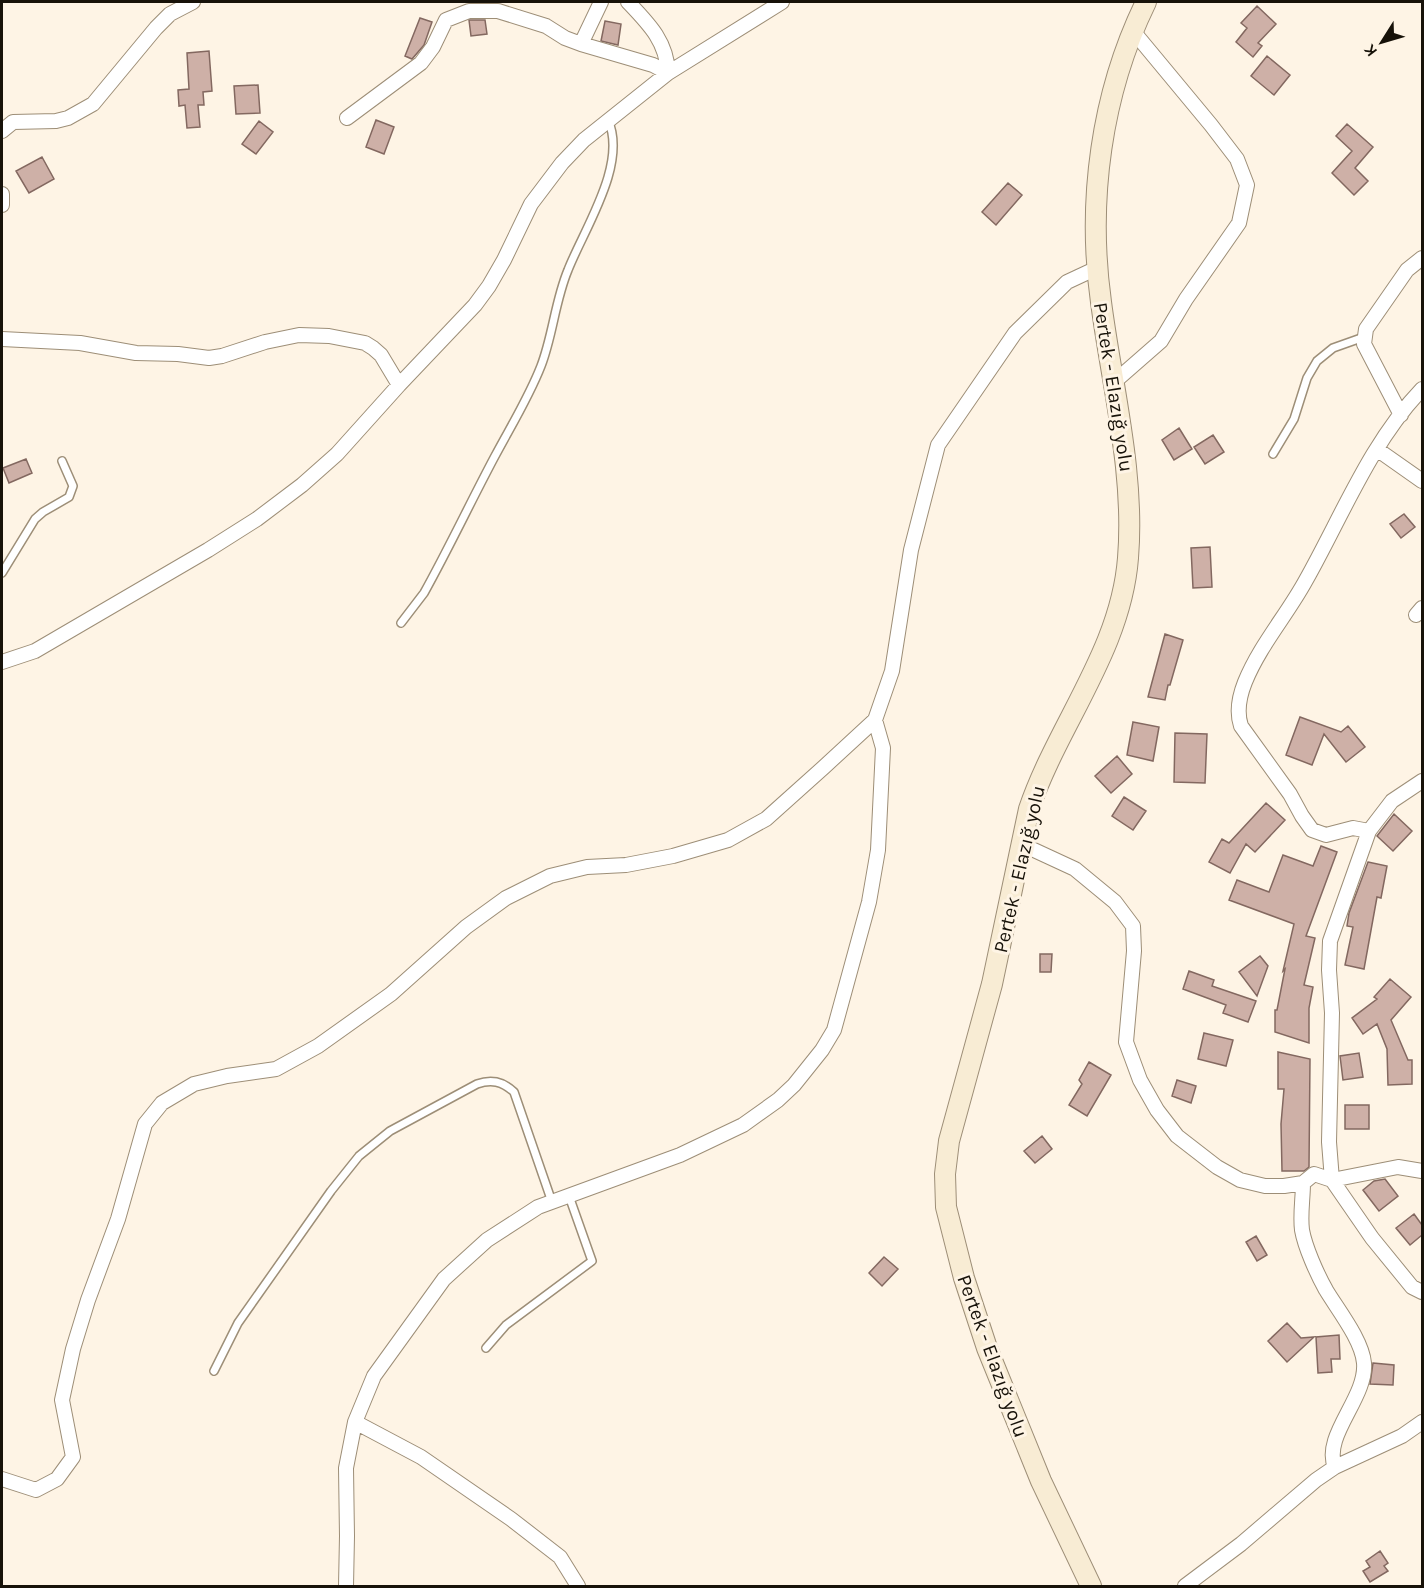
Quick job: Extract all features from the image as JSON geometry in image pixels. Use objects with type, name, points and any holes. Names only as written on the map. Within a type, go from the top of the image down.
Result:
[{"type":"main road","name":"Pertek - Elazığ yolu","points":[[1091,1587],[1041,1481],[987,1347],[961,1269],[946,1207],[945,1174],[949,1141],[992,984],[1029,809],[1039,782],[1098,663],[1112,629],[1128,561],[1131,518],[1129,484],[1097,268],[1096,202],[1102,141],[1115,85],[1133,31],[1146,2]]},
{"type":"street","points":[[2,131],[14,122],[56,121],[68,118],[93,104],[156,28],[170,14],[193,2]]},
{"type":"street","points":[[581,44],[601,2]]},
{"type":"street","points":[[628,2],[653,28],[662,43],[668,62],[668,73]]},
{"type":"street","points":[[2,662],[35,651],[208,550],[257,519],[302,485],[338,454],[475,305],[504,260],[531,204],[562,163],[584,140],[668,73],[782,2]]},
{"type":"street","points":[[347,118],[421,63],[447,20],[469,11],[498,10],[546,26],[565,38],[581,44],[653,65],[668,73]]},
{"type":"street","points":[[1113,383],[1161,341],[1186,299],[1239,224],[1247,185],[1237,159],[1133,31]]},
{"type":"street","points":[[2,194],[2,205]]},
{"type":"street","points":[[1401,415],[1368,351],[1364,337],[1366,329],[1407,270],[1422,258]]},
{"type":"street","points":[[2,1479],[36,1491],[57,1479],[73,1457],[62,1400],[73,1349],[88,1300],[118,1219],[145,1124],[162,1103],[194,1084],[227,1076],[276,1069],[318,1046],[391,994],[466,927],[506,898],[550,876],[587,867],[626,865],[673,856],[728,840],[766,819],[875,720],[892,671],[911,550],[938,445],[1015,333],[1067,282],[1097,268]]},
{"type":"street","points":[[2,339],[80,343],[136,353],[178,354],[209,358],[299,335],[329,336],[365,343],[374,348],[381,355],[399,385]]},
{"type":"street","points":[[1369,831],[1353,828],[1326,835],[1312,830],[1290,794],[1242,726],[1238,717],[1238,708],[1244,685],[1259,652],[1306,581],[1378,450],[1401,415],[1422,389]]},
{"type":"street","points":[[1378,450],[1422,481]]},
{"type":"street","points":[[346,1587],[346,1468],[354,1422],[374,1376],[444,1279],[472,1252],[503,1228],[538,1207],[680,1155],[743,1125],[794,1085],[822,1050],[834,1030],[869,902],[878,850],[884,748],[875,720]]},
{"type":"street","points":[[1422,781],[1392,801],[1369,831],[1330,940],[1328,955],[1332,1013],[1329,1142],[1332,1180],[1372,1238],[1412,1287],[1422,1292]]},
{"type":"street","points":[[1021,844],[1075,869],[1115,902],[1133,927],[1134,951],[1126,1042],[1140,1080],[1157,1110],[1177,1136],[1217,1167],[1240,1180],[1265,1186],[1303,1183],[1314,1174],[1332,1180],[1398,1167],[1422,1171]]},
{"type":"street","points":[[1303,1183],[1302,1229],[1325,1287],[1364,1359],[1363,1383],[1334,1447],[1335,1467]]},
{"type":"street","points":[[354,1422],[421,1457],[511,1519],[560,1557],[578,1587]]},
{"type":"street","points":[[1185,1587],[1241,1544],[1297,1494],[1335,1467],[1402,1436],[1422,1422]]},
{"type":"lane","points":[[401,623],[424,594],[537,375],[562,286],[576,250],[595,215],[607,177],[614,140],[608,120]]},
{"type":"lane","points":[[1273,454],[1294,419],[1307,378],[1317,361],[1333,348],[1364,337]]},
{"type":"lane","points":[[2,573],[35,519],[69,497],[73,486],[62,461]]},
{"type":"lane","points":[[214,1371],[238,1323],[331,1191],[359,1156],[390,1131],[477,1084],[498,1082],[514,1092],[552,1202]]},
{"type":"lane","points":[[486,1348],[506,1325],[592,1261],[569,1196]]},
{"type":"building","points":[[1257,6],[1276,24],[1258,43],[1262,46],[1253,57],[1236,42],[1247,28],[1241,23]]},
{"type":"building","points":[[420,18],[432,22],[424,45],[412,59],[405,56]]},
{"type":"building","points":[[469,20],[485,20],[487,34],[471,36]]},
{"type":"building","points":[[605,21],[621,24],[618,45],[601,41]]},
{"type":"building","points":[[209,51],[212,91],[203,92],[204,105],[198,105],[200,127],[187,128],[185,105],[179,106],[178,90],[189,89],[187,53]]},
{"type":"building","points":[[1267,56],[1290,75],[1274,95],[1251,76]]},
{"type":"building","points":[[258,85],[260,113],[236,114],[234,86]]},
{"type":"building","points":[[376,120],[394,127],[384,154],[366,147]]},
{"type":"building","points":[[259,121],[273,132],[256,154],[242,144]]},
{"type":"building","points":[[1347,124],[1373,147],[1355,168],[1368,181],[1354,195],[1332,173],[1352,151],[1336,136]]},
{"type":"building","points":[[42,157],[54,179],[29,193],[16,171]]},
{"type":"building","points":[[1008,183],[1022,195],[996,225],[982,212]]},
{"type":"building","points":[[1179,428],[1192,449],[1174,460],[1162,440]]},
{"type":"building","points":[[1213,435],[1224,452],[1205,464],[1194,447]]},
{"type":"building","points":[[26,459],[32,473],[9,483],[3,468]]},
{"type":"building","points":[[1404,514],[1415,527],[1401,538],[1390,524]]},
{"type":"building","points":[[1210,547],[1212,587],[1193,588],[1191,548]]},
{"type":"building","points":[[1165,634],[1183,640],[1165,700],[1148,697]]},
{"type":"building","points":[[1300,717],[1341,732],[1348,726],[1365,747],[1346,762],[1324,734],[1312,765],[1286,755]]},
{"type":"building","points":[[1133,722],[1159,727],[1153,761],[1127,755]]},
{"type":"building","points":[[1175,733],[1207,734],[1205,783],[1174,782]]},
{"type":"building","points":[[1117,756],[1132,774],[1111,793],[1095,776]]},
{"type":"building","points":[[1124,797],[1146,811],[1133,830],[1112,816]]},
{"type":"building","points":[[1266,803],[1285,820],[1255,852],[1246,844],[1230,873],[1209,862],[1222,839],[1229,843]]},
{"type":"building","points":[[1394,814],[1412,831],[1393,851],[1377,836]]},
{"type":"building","points":[[1321,846],[1337,852],[1306,936],[1315,938],[1304,985],[1313,987],[1309,1008],[1309,1043],[1275,1032],[1275,1010],[1277,1010],[1294,924],[1229,900],[1237,880],[1269,892],[1283,855],[1313,866]]},
{"type":"building","points":[[1368,862],[1387,866],[1381,898],[1377,897],[1364,969],[1345,965],[1353,927],[1347,926],[1349,913]]},
{"type":"building","points":[[1040,954],[1052,954],[1051,972],[1040,972]]},
{"type":"building","points":[[1260,956],[1268,966],[1257,996],[1239,972]]},
{"type":"building","points":[[1189,971],[1214,980],[1212,986],[1256,1001],[1248,1022],[1223,1013],[1226,1005],[1183,989]]},
{"type":"building","points":[[1390,979],[1411,997],[1391,1020],[1408,1060],[1412,1060],[1412,1084],[1388,1085],[1387,1049],[1377,1024],[1363,1034],[1352,1018],[1377,999],[1374,997]]},
{"type":"building","points":[[1204,1033],[1233,1040],[1226,1066],[1198,1059]]},
{"type":"building","points":[[1278,1052],[1310,1059],[1309,1167],[1304,1171],[1282,1171],[1281,1124],[1284,1089],[1278,1089]]},
{"type":"building","points":[[1359,1053],[1363,1077],[1343,1080],[1340,1056]]},
{"type":"building","points":[[1089,1062],[1111,1075],[1087,1116],[1069,1105],[1082,1084],[1079,1080]]},
{"type":"building","points":[[1177,1080],[1196,1086],[1191,1103],[1172,1096]]},
{"type":"building","points":[[1345,1105],[1369,1105],[1369,1129],[1345,1129]]},
{"type":"building","points":[[1042,1136],[1052,1149],[1035,1163],[1024,1151]]},
{"type":"building","points":[[1385,1179],[1398,1196],[1379,1211],[1363,1190],[1374,1181]]},
{"type":"building","points":[[1414,1214],[1422,1225],[1422,1235],[1410,1245],[1396,1228]]},
{"type":"building","points":[[1256,1236],[1267,1255],[1257,1261],[1246,1242]]},
{"type":"building","points":[[884,1257],[898,1269],[882,1286],[869,1273]]},
{"type":"building","points":[[1287,1323],[1301,1338],[1314,1337],[1287,1362],[1268,1341]]},
{"type":"building","points":[[1339,1335],[1340,1359],[1331,1359],[1332,1372],[1318,1373],[1316,1337]]},
{"type":"building","points":[[1373,1363],[1394,1365],[1393,1385],[1370,1384]]},
{"type":"building","points":[[1380,1551],[1388,1563],[1384,1566],[1388,1571],[1370,1582],[1363,1571],[1370,1567],[1366,1561]]}]
